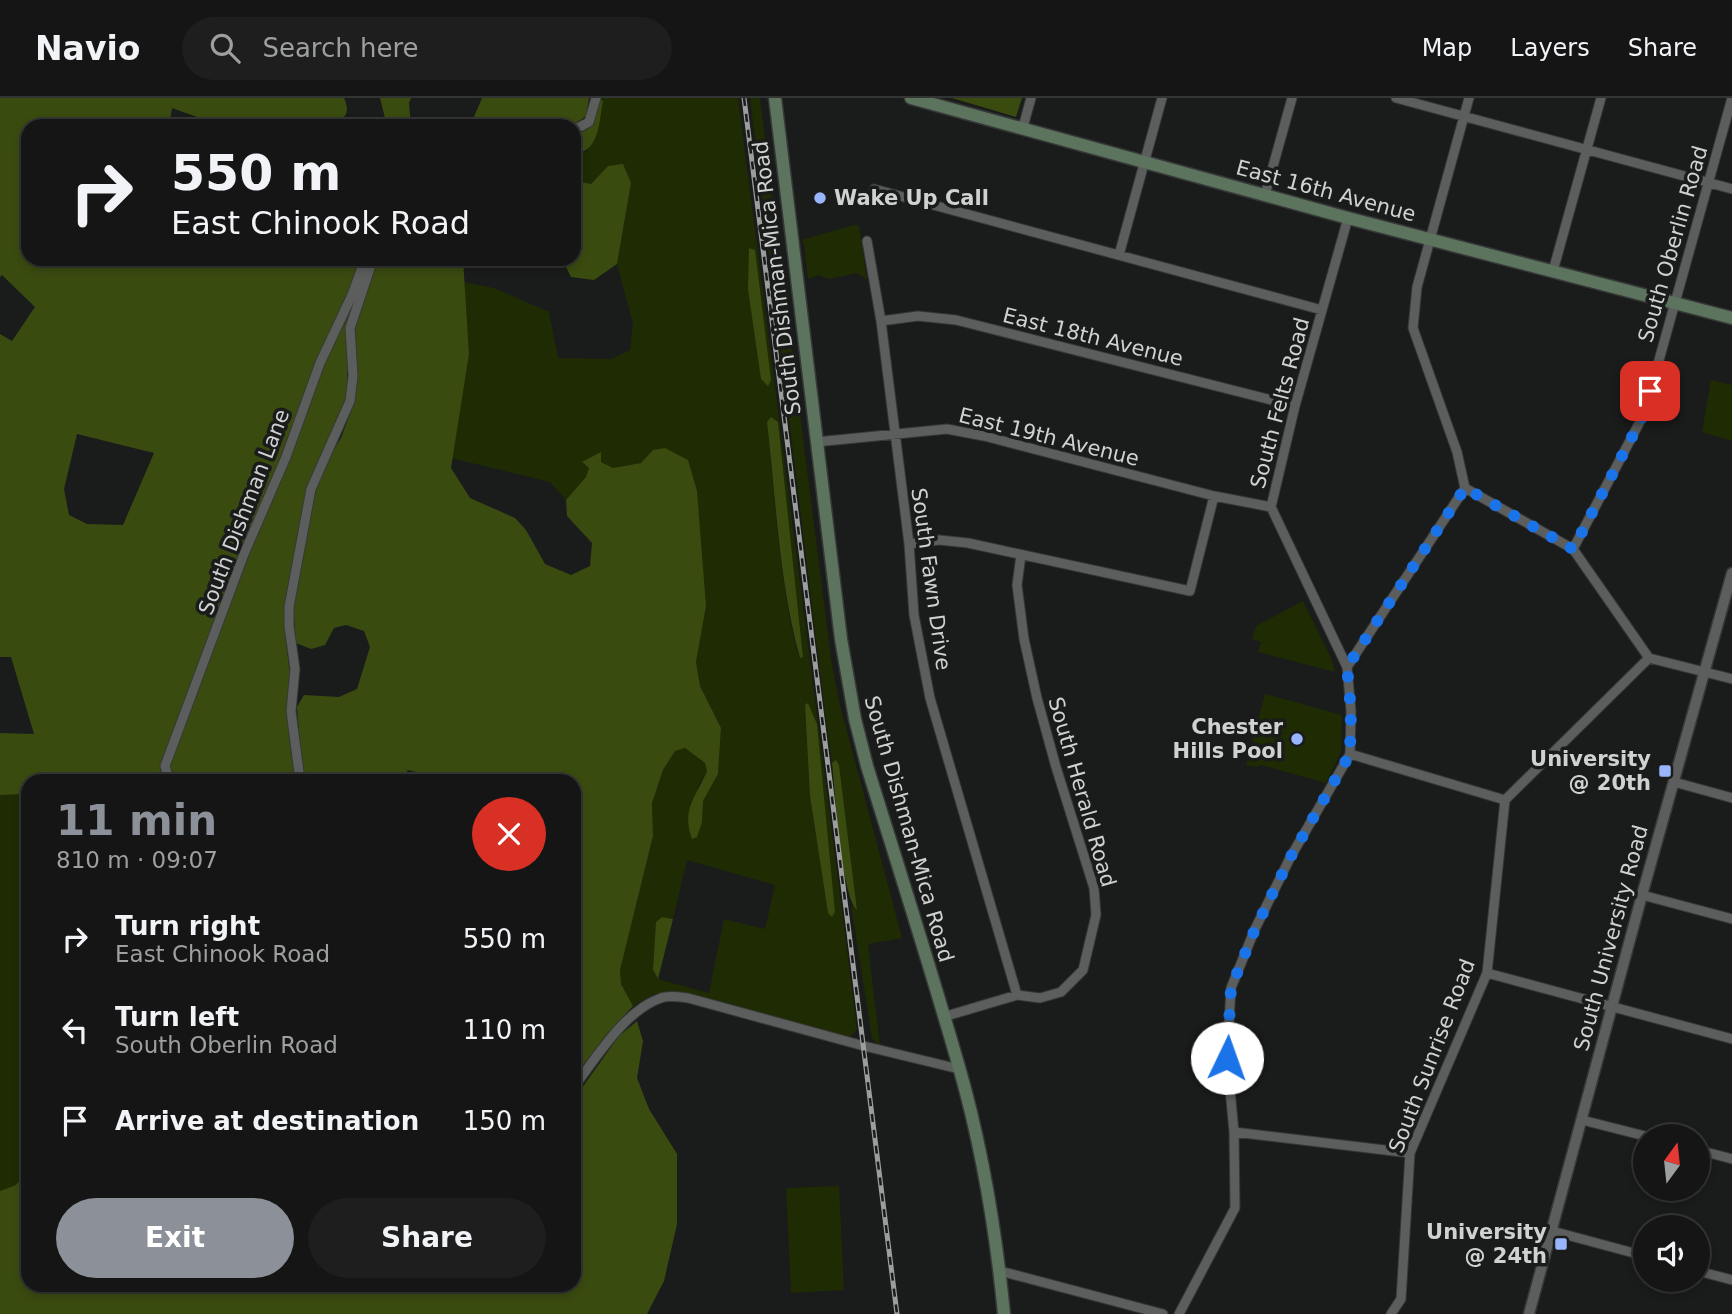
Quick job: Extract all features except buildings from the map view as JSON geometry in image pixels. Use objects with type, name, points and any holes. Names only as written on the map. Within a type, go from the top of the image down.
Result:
[{"type":"main road","name":"South Dishman-Mica Road","points":[[775,98],[841,639],[855,719],[959,1069],[981,1162],[1000,1271],[1004,1314]]},
{"type":"main road","name":"East 16th Avenue","points":[[911,98],[1348,218],[1732,318]]},
{"type":"street","points":[[581,126],[589,122],[596,98]]},
{"type":"street","points":[[1023,127],[1031,98]]},
{"type":"street","points":[[1119,255],[1163,98]]},
{"type":"street","points":[[1265,195],[1292,98]]},
{"type":"street","points":[[1396,98],[1732,189]]},
{"type":"street","points":[[1179,1314],[1235,1208],[1234,1132],[1227,1058],[1231,988],[1255,929],[1290,858],[1350,754],[1351,711],[1347,667],[1465,488],[1457,452],[1413,328],[1418,287],[1469,98]]},
{"type":"street","points":[[1553,271],[1601,98]]},
{"type":"street","name":"South Oberlin Road","points":[[1573,549],[1644,414],[1732,98]]},
{"type":"street","points":[[874,189],[1322,310]]},
{"type":"street","name":"South Felts Road","points":[[1347,667],[1270,507],[1295,406],[1348,218]]},
{"type":"street","name":"South Fawn Drive","points":[[867,241],[881,321],[909,544],[914,615],[930,698],[1017,995]]},
{"type":"street","name":"South Dishman Lane","points":[[167,774],[165,766],[244,554],[286,457],[320,363],[362,266]]},
{"type":"street","points":[[299,774],[291,711],[295,668],[289,607],[311,489],[350,401],[353,376],[350,328],[371,266]]},
{"type":"street","name":"East 18th Avenue","points":[[881,321],[918,316],[956,320],[1295,406]]},
{"type":"street","name":"East 19th Avenue","points":[[816,442],[947,429],[984,436],[1214,496],[1270,507]]},
{"type":"street","points":[[1465,488],[1573,549],[1649,658],[1732,679]]},
{"type":"street","points":[[909,544],[940,540],[968,543],[1190,591],[1214,496]]},
{"type":"street","name":"South Herald Road","points":[[943,1017],[1017,995],[1041,998],[1061,992],[1083,970],[1096,915],[1094,888],[1056,767],[1024,639],[1017,585],[1021,555]]},
{"type":"street","name":"South University Road","points":[[1529,1314],[1732,573]]},
{"type":"street","points":[[1350,754],[1505,800],[1649,658]]},
{"type":"street","points":[[1674,782],[1732,798]]},
{"type":"street","name":"South Sunrise Road","points":[[1391,1314],[1401,1298],[1410,1153],[1487,973],[1505,800]]},
{"type":"street","points":[[1642,895],[1732,919]]},
{"type":"street","points":[[1487,973],[1732,1039]]},
{"type":"street","points":[[581,1078],[630,1018],[663,997],[688,998],[959,1069]]},
{"type":"street","points":[[1582,1119],[1633,1133]]},
{"type":"street","points":[[1234,1132],[1410,1153]]},
{"type":"street","points":[[1710,1153],[1732,1159]]},
{"type":"street","points":[[1552,1231],[1633,1253]]},
{"type":"street","points":[[1000,1271],[1163,1314]]},
{"type":"street","points":[[1710,1274],[1732,1280]]},
{"type":"green space","points":[[0,98],[344,98],[347,111],[341,119],[200,119],[172,108],[170,119],[21,119],[21,266],[369,266],[347,329],[347,386],[344,407],[306,495],[284,608],[290,674],[287,704],[296,774],[21,774],[21,794],[0,795],[0,733],[34,734],[11,657],[0,657],[0,334],[12,341],[35,307],[2,275],[0,277]],"holes":[[[77,434],[154,453],[123,525],[87,524],[69,515],[64,489]]]},
{"type":"green space","points":[[380,98],[411,98],[410,119],[385,119]]},
{"type":"green space","points":[[482,98],[589,98],[586,116],[581,120],[473,119]]},
{"type":"green space","points":[[598,98],[603,101],[597,133],[591,146],[581,152],[581,133],[592,126]]},
{"type":"green space","points":[[601,98],[738,98],[857,1029],[849,1038],[688,993],[654,994],[633,1006],[621,984],[620,970],[653,836],[652,803],[663,770],[675,751],[685,748],[705,763],[707,771],[697,788],[702,822],[703,801],[718,774],[721,728],[700,686],[696,662],[706,605],[653,450],[642,463],[613,468],[601,462],[601,453],[583,462],[589,468],[586,477],[566,500],[550,482],[451,458],[469,354],[463,282],[494,288],[549,312],[558,358],[612,359],[630,350],[633,324],[617,264],[631,183],[608,166],[591,184],[581,182],[581,153],[587,152],[603,101]],"holes":[[[771,418],[778,423],[803,657],[799,658],[778,541],[767,422]],[[808,703],[817,724],[828,913],[810,796],[805,706]],[[687,860],[775,885],[765,929],[724,919],[709,993],[658,979],[653,971],[663,917],[673,919]]]},
{"type":"green space","points":[[750,98],[760,98],[831,659],[839,701],[902,938],[868,944],[880,1046],[872,1038],[851,905],[857,909],[839,765],[836,761],[832,763],[825,712]]},
{"type":"green space","points":[[952,98],[1022,98],[1016,117]]},
{"type":"green space","points":[[623,164],[631,183],[617,264],[594,280],[571,277],[566,266],[581,266],[581,182],[591,184],[608,166]]},
{"type":"green space","points":[[854,225],[859,226],[867,280],[857,273],[829,279],[819,275],[808,279],[802,240]]},
{"type":"green space","points":[[749,248],[755,250],[771,380],[768,386],[761,379],[748,289]]},
{"type":"green space","points":[[375,266],[463,266],[469,354],[451,468],[470,498],[515,518],[526,530],[545,564],[571,575],[590,566],[592,543],[567,516],[566,500],[586,477],[589,468],[582,462],[601,452],[601,462],[613,468],[641,463],[653,450],[665,448],[688,460],[697,491],[706,606],[696,662],[700,686],[721,728],[718,774],[703,801],[702,822],[697,837],[692,839],[689,812],[707,771],[705,763],[685,748],[675,751],[663,770],[652,803],[653,836],[620,970],[621,984],[633,1006],[581,1068],[581,774],[416,774],[408,770],[405,774],[303,774],[302,771],[297,707],[304,695],[339,697],[357,689],[370,647],[364,631],[346,625],[334,628],[325,645],[311,649],[296,643],[293,606],[313,497],[353,406],[356,379],[353,328]]},
{"type":"green space","points":[[1711,380],[1732,385],[1732,441],[1702,432]]},
{"type":"green space","points":[[771,417],[778,422],[803,657],[800,658],[787,600],[779,541],[767,422]]},
{"type":"green space","points":[[1303,601],[1332,660],[1335,672],[1258,652],[1261,642],[1252,639],[1256,626]]},
{"type":"green space","name":"Chester Hills Pool","points":[[1265,694],[1342,715],[1341,752],[1326,783],[1261,765],[1246,765]]},
{"type":"green space","points":[[808,703],[817,724],[835,912],[832,917],[828,913],[810,796],[805,705]]},
{"type":"green space","points":[[836,760],[839,765],[857,910],[851,900],[843,864],[832,763]]},
{"type":"green space","points":[[21,794],[21,1179],[16,1185],[0,1191],[0,795]]},
{"type":"green space","points":[[662,917],[673,919],[658,979],[653,970],[656,922]]},
{"type":"green space","points":[[637,1021],[643,1041],[637,1078],[649,1109],[677,1154],[677,1224],[664,1281],[647,1314],[0,1314],[0,1191],[16,1185],[21,1179],[21,1292],[581,1292],[581,1089],[619,1036]]},
{"type":"green space","points":[[839,1186],[844,1290],[791,1293],[786,1188]]},
{"type":"railway","points":[[744,98],[897,1314]]},
{"type":"place","name":"Wake Up Call","points":[[820,198]]},
{"type":"place","name":"Chester Hills Pool","points":[[1297,739]]},
{"type":"place","name":"University @ 20th","points":[[1665,771]]},
{"type":"place","name":"University @ 24th","points":[[1561,1244]]},
{"type":"route","points":[[1227,1058],[1231,988],[1255,929],[1290,858],[1350,754],[1351,711],[1347,667],[1465,488],[1573,549],[1644,414],[1650,391]]}]
